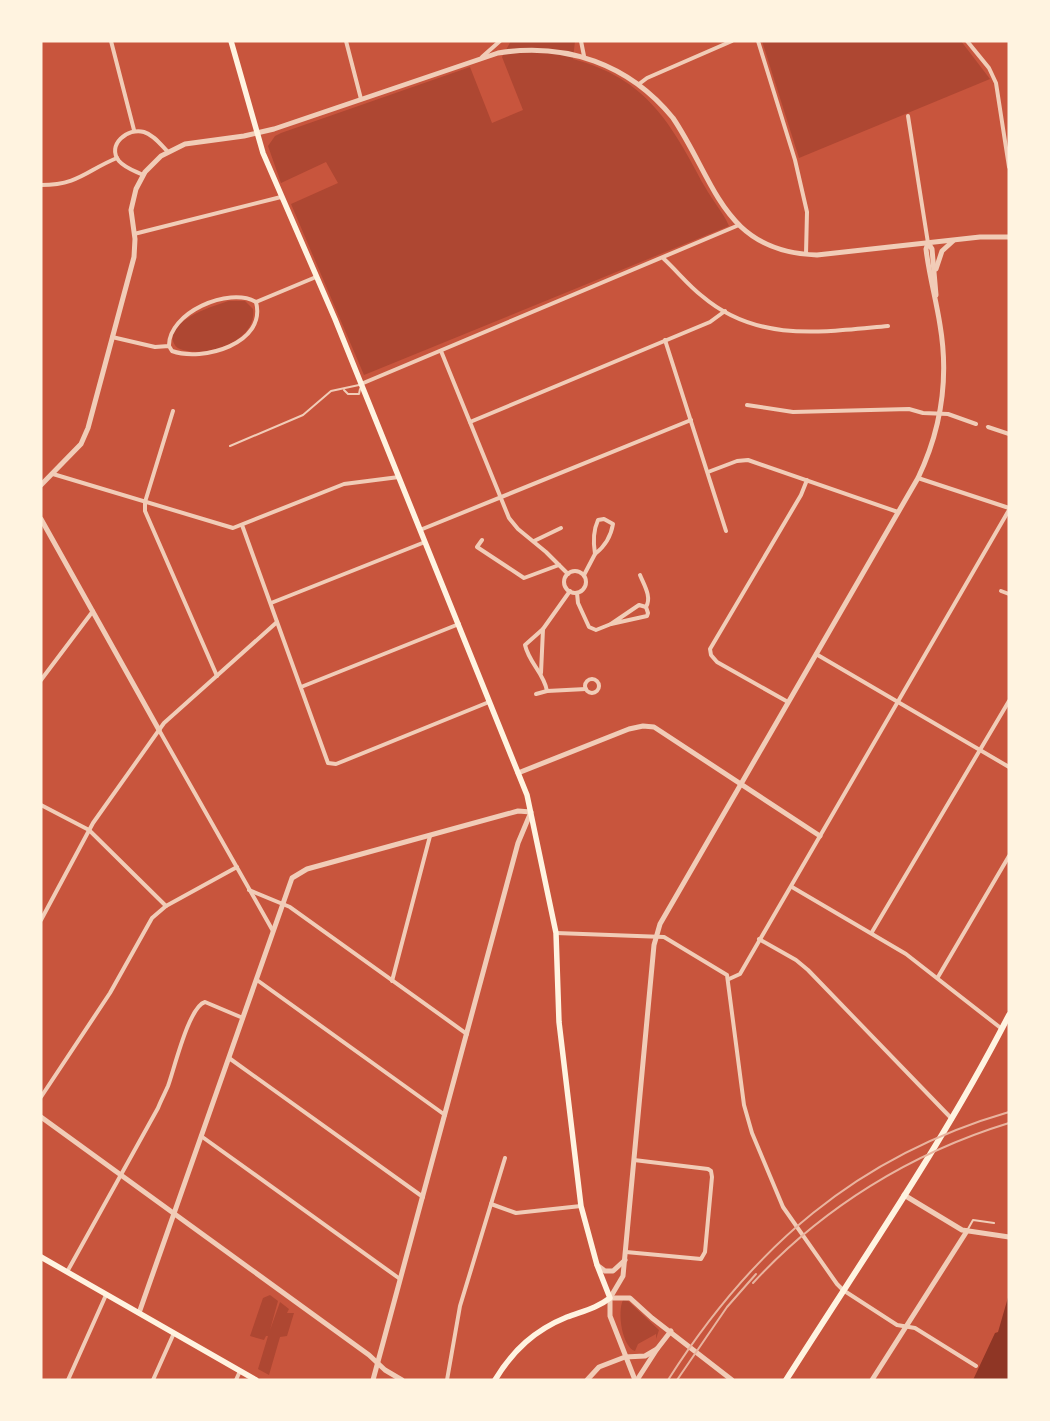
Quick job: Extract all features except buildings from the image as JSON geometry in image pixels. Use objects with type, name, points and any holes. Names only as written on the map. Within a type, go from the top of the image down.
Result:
[{"type":"main road","points":[[232,41],[256,134],[281,197],[362,384],[518,774],[531,812],[556,933],[558,1022],[581,1206],[597,1265],[610,1298],[599,1307],[561,1320],[530,1337],[509,1358],[495,1380]]},
{"type":"main road","points":[[786,1380],[952,1119],[1009,1015]]},
{"type":"main road","points":[[41,1258],[256,1380]]},
{"type":"street","points":[[111,41],[134,130]]},
{"type":"street","points":[[346,41],[360,99]]},
{"type":"street","points":[[482,57],[500,41]]},
{"type":"street","points":[[581,41],[584,56]]},
{"type":"street","points":[[639,84],[647,78],[732,41]]},
{"type":"street","points":[[758,41],[797,168],[806,212],[806,254]]},
{"type":"street","points":[[967,41],[993,74],[1009,167]]},
{"type":"street","points":[[41,485],[80,444],[86,434],[134,257],[133,200],[143,175],[154,162],[168,152],[185,144],[256,134],[482,57],[531,49],[561,51],[584,56],[606,64],[639,84],[673,118],[727,212],[749,235],[771,248],[806,254],[980,237],[1009,237]]},
{"type":"street","points":[[908,116],[928,243],[926,249],[929,272],[937,308]]},
{"type":"street","points":[[143,175],[125,166],[117,158],[115,152],[119,139],[125,133],[134,130],[145,132],[168,152]]},
{"type":"street","points":[[41,185],[59,184],[82,178],[102,164],[117,158]]},
{"type":"street","points":[[134,234],[281,197]]},
{"type":"street","points":[[362,384],[664,259],[739,225]]},
{"type":"street","points":[[935,272],[942,251],[955,240]]},
{"type":"street","points":[[636,1380],[610,1316],[610,1298],[623,1276],[656,937],[664,914],[918,478],[933,440],[939,414],[944,368],[932,248],[928,243]]},
{"type":"street","points":[[664,259],[702,297],[737,318],[773,330],[801,333],[888,326]]},
{"type":"street","points":[[169,346],[169,339],[175,326],[195,309],[218,300],[232,298],[243,298],[256,302],[316,277]]},
{"type":"street","points":[[112,337],[155,348],[169,346],[178,353],[198,355],[227,346],[251,332],[257,317],[256,302]]},
{"type":"street","points":[[470,422],[710,322],[724,311]]},
{"type":"street","points":[[665,340],[726,531]]},
{"type":"street","points":[[441,351],[513,524],[534,541],[568,574]]},
{"type":"street","points":[[747,405],[793,412],[900,409],[948,414],[976,424]]},
{"type":"street","points":[[173,412],[145,502],[147,519],[217,676]]},
{"type":"street","points":[[420,530],[691,420]]},
{"type":"street","points":[[988,427],[1009,434]]},
{"type":"street","points":[[708,472],[737,461],[748,460],[898,512]]},
{"type":"street","points":[[53,474],[234,528],[344,484],[399,477]]},
{"type":"street","points":[[728,980],[740,974],[1009,509],[918,478]]},
{"type":"street","points":[[788,702],[717,662],[710,654],[711,645],[801,495],[807,480]]},
{"type":"street","points":[[41,519],[273,931]]},
{"type":"street","points":[[584,575],[574,571],[568,574],[564,582],[570,591],[576,592],[585,586],[584,575],[595,554],[605,544],[612,528],[613,524],[609,521],[598,520],[596,523],[593,543],[595,554]]},
{"type":"street","points":[[242,525],[326,759],[332,765],[489,702]]},
{"type":"street","points":[[534,541],[561,528]]},
{"type":"street","points":[[482,540],[477,547],[524,578],[560,565]]},
{"type":"street","points":[[271,603],[425,542]]},
{"type":"street","points":[[576,592],[578,603],[589,627],[596,630],[611,624],[644,618],[648,613],[646,606],[649,601],[640,575]]},
{"type":"street","points":[[541,673],[533,665],[526,645],[543,628],[570,591]]},
{"type":"street","points":[[1001,591],[1009,594]]},
{"type":"street","points":[[611,624],[639,605],[646,606]]},
{"type":"street","points":[[41,680],[93,611]]},
{"type":"street","points":[[41,920],[89,830],[164,723],[277,622]]},
{"type":"street","points":[[301,687],[458,624]]},
{"type":"street","points":[[543,628],[541,673],[547,691]]},
{"type":"street","points":[[816,654],[1009,767]]},
{"type":"street","points":[[536,694],[547,691],[586,689]]},
{"type":"street","points":[[872,932],[1009,701]]},
{"type":"street","points":[[518,774],[629,729],[643,726],[654,727],[666,733],[820,836]]},
{"type":"street","points":[[41,805],[89,830],[166,906]]},
{"type":"street","points":[[139,1313],[292,878],[297,873],[518,811],[531,812],[518,843],[373,1380]]},
{"type":"street","points":[[392,981],[430,836]]},
{"type":"street","points":[[938,977],[1009,856]]},
{"type":"street","points":[[41,1098],[110,993],[152,918],[166,906],[237,867]]},
{"type":"street","points":[[792,886],[872,932],[938,977],[1002,1029]]},
{"type":"street","points":[[249,890],[283,904],[467,1034]]},
{"type":"street","points":[[556,933],[664,938],[727,975],[744,1105],[758,1148],[783,1207],[837,1284],[844,1290],[897,1325],[915,1328],[976,1366]]},
{"type":"street","points":[[759,939],[796,960],[808,970],[952,1119]]},
{"type":"street","points":[[257,980],[445,1115]]},
{"type":"street","points":[[67,1272],[162,1100],[179,1049],[201,1003],[210,1004],[243,1018]]},
{"type":"street","points":[[228,1058],[422,1197]]},
{"type":"street","points":[[41,1118],[402,1380]]},
{"type":"street","points":[[202,1136],[400,1279]]},
{"type":"street","points":[[447,1380],[460,1306],[505,1158]]},
{"type":"street","points":[[626,1252],[701,1259],[705,1252],[712,1177],[711,1171],[708,1169],[634,1160]]},
{"type":"street","points":[[904,1195],[967,1231],[1009,1237]]},
{"type":"street","points":[[491,1204],[516,1213],[581,1206]]},
{"type":"street","points":[[872,1380],[967,1231]]},
{"type":"street","points":[[597,1265],[605,1271],[614,1270],[625,1259]]},
{"type":"street","points":[[68,1380],[106,1294]]},
{"type":"street","points":[[610,1298],[630,1298],[732,1380]]},
{"type":"street","points":[[636,1380],[670,1331]]},
{"type":"street","points":[[153,1380],[174,1333]]},
{"type":"street","points":[[587,1380],[599,1367],[625,1356],[639,1357],[657,1349]]},
{"type":"street","points":[[236,1380],[240,1371]]},
{"type":"lane","points":[[230,446],[303,415],[332,391],[362,384]]},
{"type":"lane","points":[[344,389],[348,394],[355,396],[359,394],[362,384]]},
{"type":"lane","points":[[967,1231],[973,1220],[994,1223]]},
{"type":"shaded area","points":[[511,41],[575,41],[573,59],[599,68],[639,92],[668,124],[681,143],[729,226],[364,375],[291,204],[338,183],[326,162],[281,183],[268,146],[275,136],[281,133],[470,67],[492,123],[523,110],[502,57]]},
{"type":"shaded area","points":[[762,41],[961,41],[990,79],[799,158]]},
{"type":"shaded area","points":[[229,301],[245,301],[253,309],[252,320],[247,330],[239,338],[228,345],[203,351],[180,349],[176,346],[173,341],[173,333],[185,320],[204,310]]},
{"type":"shaded area","points":[[1009,1294],[1009,1380],[973,1380],[995,1333],[998,1332]]},
{"type":"shaded area","points":[[270,1295],[278,1301],[270,1330],[280,1302],[289,1309],[287,1313],[294,1313],[287,1336],[280,1337],[269,1375],[258,1369],[268,1336],[264,1340],[250,1336],[263,1298]]},
{"type":"shaded area","points":[[623,1300],[628,1301],[659,1330],[656,1339],[656,1334],[638,1344],[635,1351],[627,1343],[622,1328],[621,1305]]},
{"type":"railway","points":[[668,1380],[701,1332],[735,1289],[773,1249],[813,1213],[856,1181],[903,1154],[954,1131],[1009,1112]]},
{"type":"railway","points":[[753,1283],[808,1231],[838,1207],[870,1186],[937,1150],[1009,1123]]},
{"type":"railway","points":[[677,1380],[727,1307],[756,1274]]}]
